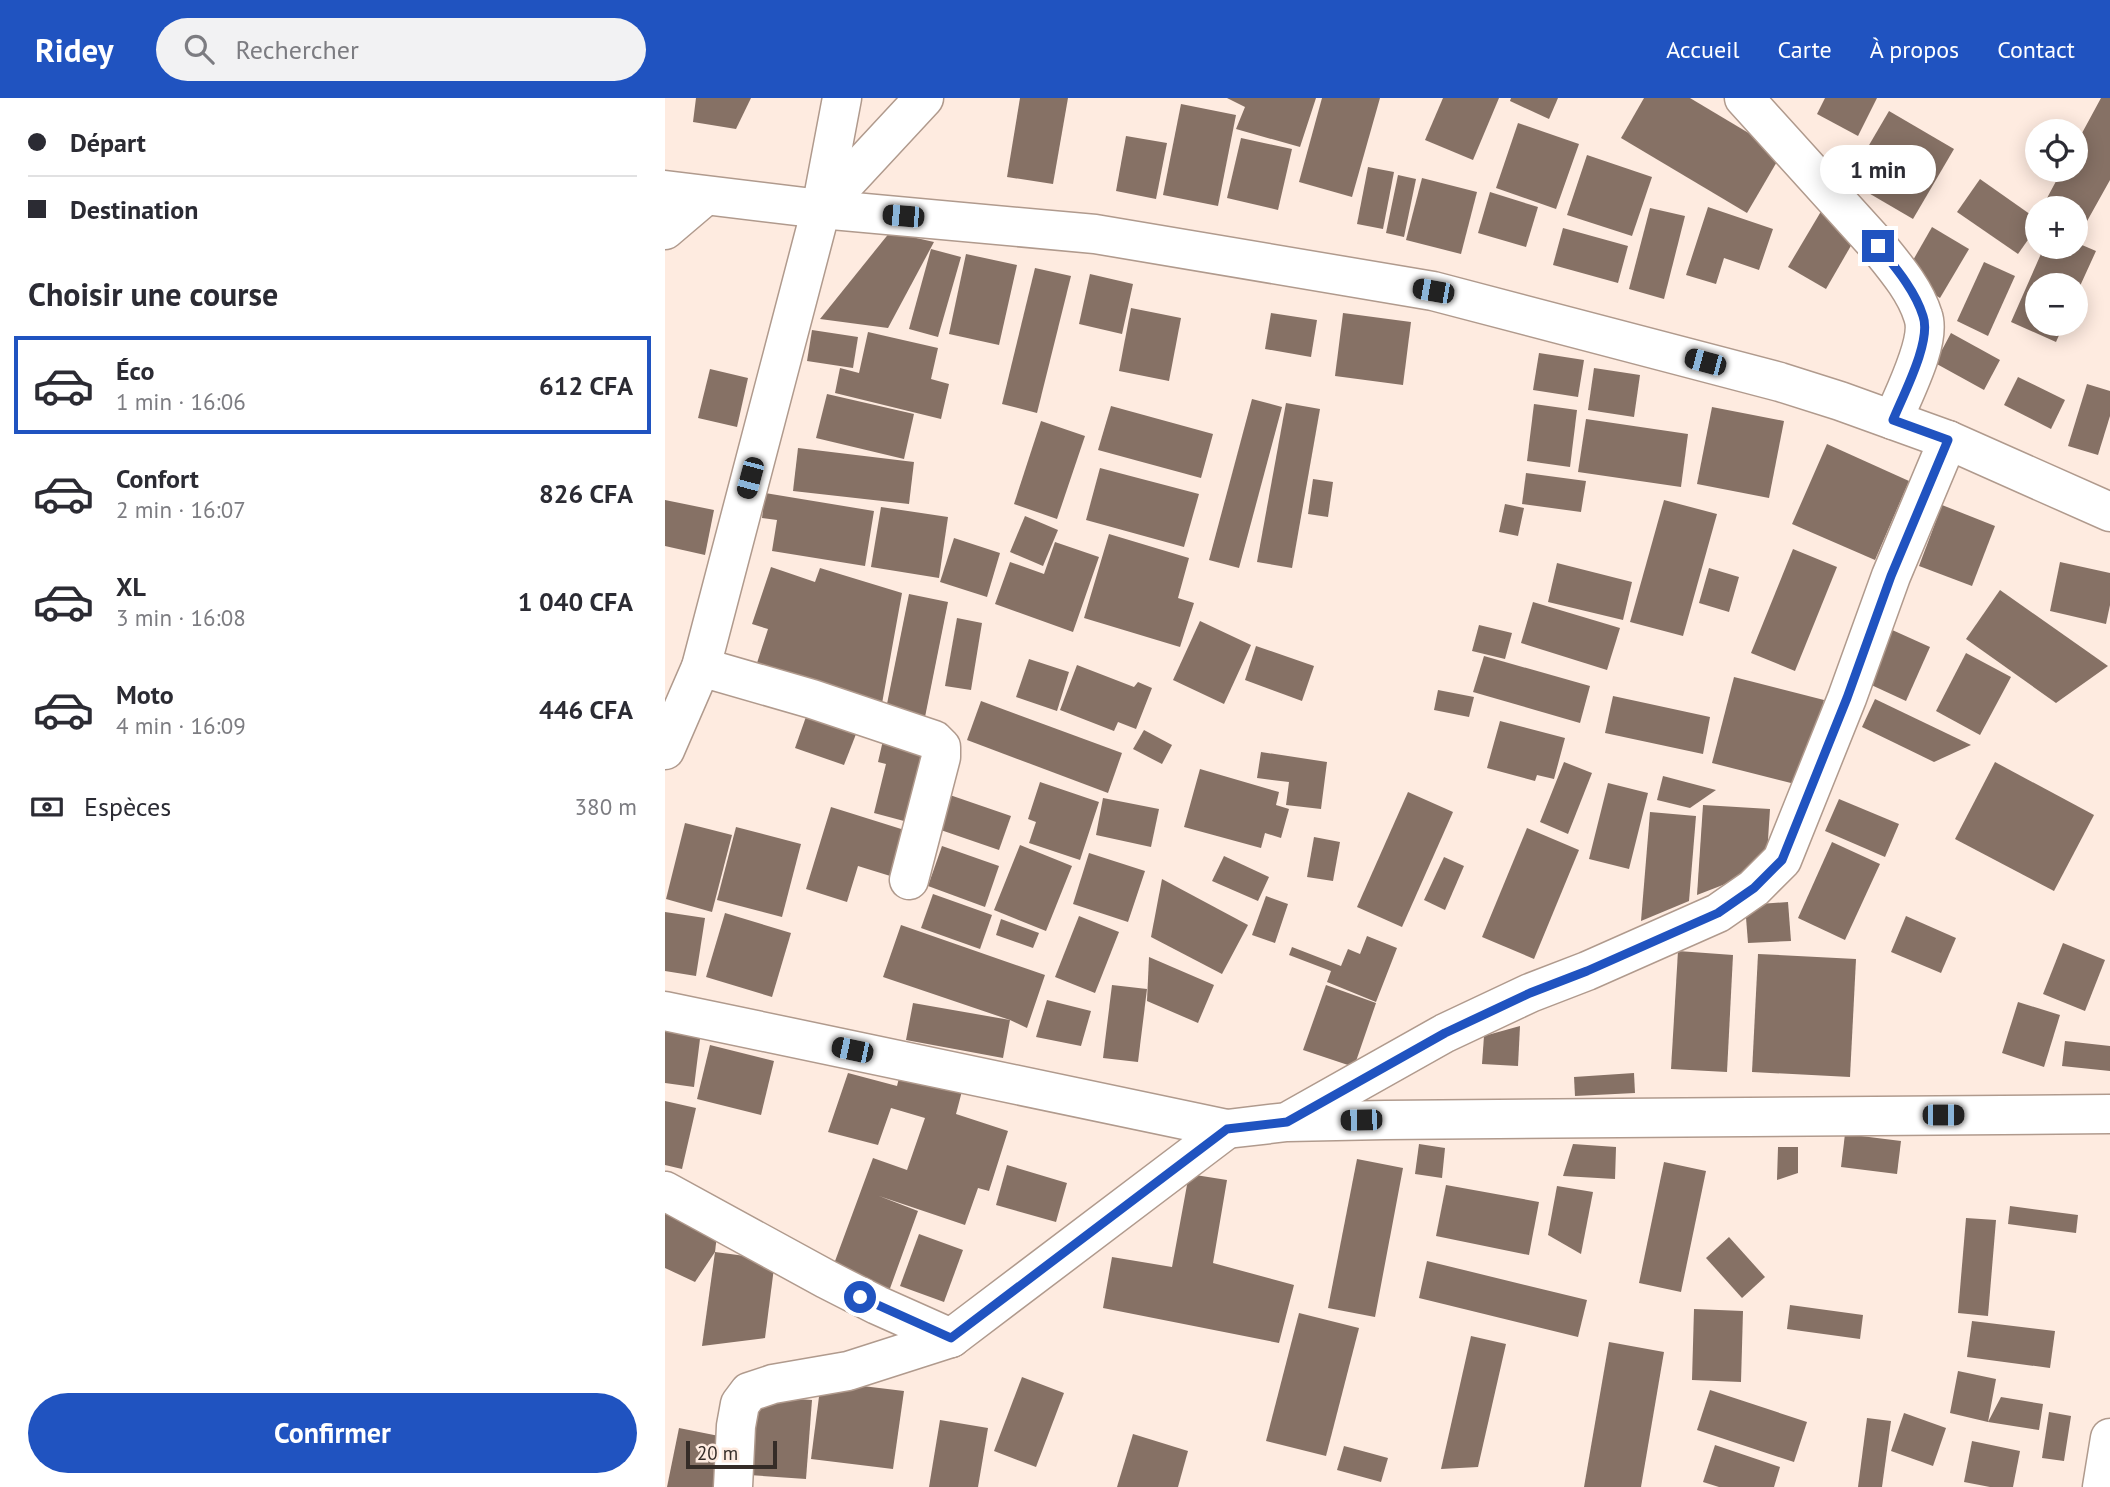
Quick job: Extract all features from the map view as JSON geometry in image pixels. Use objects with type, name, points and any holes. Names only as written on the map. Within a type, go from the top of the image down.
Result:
[{"type":"street","points":[[665,750],[701,667],[821,209],[842,98]]},
{"type":"street","points":[[821,209],[924,98]]},
{"type":"street","points":[[1744,98],[1878,246],[1897,270],[1924,318],[1924,338],[1893,420]]},
{"type":"street","points":[[665,190],[821,209],[1095,234],[1433,291],[1780,382],[1948,440],[2110,512]]},
{"type":"street","points":[[665,230],[705,196]]},
{"type":"street","points":[[1287,1122],[1445,1033],[1530,993],[1718,913],[1754,888],[1782,860],[1847,698],[1891,576],[1948,440]]},
{"type":"street","points":[[701,667],[811,699],[934,740],[941,747],[941,757],[909,880]]},
{"type":"street","points":[[665,1011],[1227,1129],[1287,1122],[2110,1114]]},
{"type":"street","points":[[733,1487],[736,1426],[740,1404],[749,1392],[773,1384],[848,1371],[951,1338],[1227,1129]]},
{"type":"street","points":[[665,1191],[826,1279],[951,1338]]},
{"type":"street","points":[[2102,1487],[2110,1438]]},
{"type":"building","points":[[696,98],[751,98],[736,129],[693,122]]},
{"type":"building","points":[[1020,98],[1068,98],[1053,184],[1007,177]]},
{"type":"building","points":[[1227,98],[1316,98],[1300,147],[1236,129],[1245,107]]},
{"type":"building","points":[[1322,98],[1380,98],[1352,197],[1299,182]]},
{"type":"building","points":[[1443,98],[1499,98],[1473,160],[1425,140]]},
{"type":"building","points":[[1511,98],[1558,98],[1549,119],[1510,101]]},
{"type":"building","points":[[1644,98],[1690,98],[1782,153],[1747,213],[1621,138]]},
{"type":"building","points":[[1825,98],[1877,98],[1858,136],[1817,114]]},
{"type":"building","points":[[2101,98],[2110,98],[2110,180],[2088,219],[2088,196],[2048,196],[2056,182],[2088,182],[2088,122]]},
{"type":"building","points":[[1181,104],[1236,115],[1218,206],[1163,195]]},
{"type":"building","points":[[1889,111],[1954,149],[1913,219],[1848,181]]},
{"type":"building","points":[[1518,123],[1579,144],[1556,209],[1496,188]]},
{"type":"building","points":[[1126,136],[1167,143],[1156,199],[1116,191]]},
{"type":"building","points":[[1241,138],[1292,149],[1278,210],[1227,198]]},
{"type":"building","points":[[1587,155],[1652,177],[1632,236],[1567,215]]},
{"type":"building","points":[[1368,167],[1394,172],[1383,229],[1357,224]]},
{"type":"building","points":[[1398,175],[1416,179],[1404,237],[1386,233]]},
{"type":"building","points":[[1422,178],[1477,192],[1461,254],[1406,240]]},
{"type":"building","points":[[1980,179],[2025,211],[2025,244],[2018,254],[1957,212]]},
{"type":"building","points":[[1490,192],[1538,207],[1526,247],[1478,233]]},
{"type":"building","points":[[1708,207],[1773,229],[1759,270],[1724,258],[1716,284],[1686,275]]},
{"type":"building","points":[[1650,208],[1685,216],[1664,299],[1629,289]]},
{"type":"building","points":[[1823,208],[1860,230],[1826,289],[1788,267]]},
{"type":"building","points":[[1932,227],[1969,249],[1940,298],[1904,276]]},
{"type":"building","points":[[1563,228],[1628,246],[1618,283],[1553,265]]},
{"type":"building","points":[[890,232],[934,242],[888,328],[820,319]]},
{"type":"building","points":[[2088,248],[2096,251],[2086,273],[2033,273],[2039,259],[2088,259]]},
{"type":"building","points":[[931,249],[961,257],[938,337],[909,329]]},
{"type":"building","points":[[966,254],[1017,265],[999,345],[949,334]]},
{"type":"building","points":[[1984,262],[2015,276],[1988,336],[1957,321]]},
{"type":"building","points":[[1035,268],[1071,276],[1037,413],[1002,404]]},
{"type":"building","points":[[1090,274],[1133,284],[1122,334],[1079,324]]},
{"type":"building","points":[[2025,290],[2025,328],[2011,322]]},
{"type":"building","points":[[1131,308],[1181,318],[1169,381],[1119,371]]},
{"type":"building","points":[[1271,313],[1317,320],[1311,357],[1265,349]]},
{"type":"building","points":[[1343,313],[1411,322],[1403,385],[1335,376]]},
{"type":"building","points":[[812,330],[858,337],[853,368],[807,361]]},
{"type":"building","points":[[868,332],[938,348],[931,379],[949,384],[941,419],[835,393],[840,368],[859,373]]},
{"type":"building","points":[[1951,333],[2000,360],[1984,390],[1935,363]]},
{"type":"building","points":[[2042,336],[2059,336],[2056,342]]},
{"type":"building","points":[[1539,353],[1584,360],[1578,397],[1533,390]]},
{"type":"building","points":[[1594,368],[1640,375],[1634,417],[1588,410]]},
{"type":"building","points":[[710,369],[748,378],[737,427],[698,418]]},
{"type":"building","points":[[2018,377],[2065,400],[2051,429],[2004,405]]},
{"type":"building","points":[[2087,384],[2110,391],[2110,416],[2098,455],[2068,446]]},
{"type":"building","points":[[827,394],[914,414],[904,459],[816,438]]},
{"type":"building","points":[[1252,399],[1282,407],[1239,568],[1209,560]]},
{"type":"building","points":[[1286,403],[1320,409],[1292,568],[1257,562]]},
{"type":"building","points":[[1534,404],[1577,410],[1570,467],[1527,461]]},
{"type":"building","points":[[1111,406],[1213,434],[1201,478],[1098,450]]},
{"type":"building","points":[[1712,407],[1784,421],[1769,498],[1697,484]]},
{"type":"building","points":[[1586,419],[1688,434],[1681,487],[1578,472]]},
{"type":"building","points":[[1041,421],[1085,436],[1057,519],[1014,504]]},
{"type":"building","points":[[1827,444],[1909,481],[1875,560],[1792,524]]},
{"type":"building","points":[[798,448],[914,462],[909,504],[793,491]]},
{"type":"building","points":[[1100,468],[1199,494],[1184,547],[1086,520]]},
{"type":"building","points":[[1526,473],[1586,481],[1581,512],[1522,504]]},
{"type":"building","points":[[1313,479],[1333,482],[1328,517],[1308,514]]},
{"type":"building","points":[[765,493],[874,511],[865,566],[772,551],[777,520],[762,518]]},
{"type":"building","points":[[665,500],[714,510],[705,555],[665,546]]},
{"type":"building","points":[[1664,500],[1717,514],[1683,636],[1630,622]]},
{"type":"building","points":[[1505,504],[1524,508],[1518,536],[1499,532]]},
{"type":"building","points":[[1942,505],[1995,526],[1972,586],[1919,566]]},
{"type":"building","points":[[881,507],[948,517],[939,578],[871,567]]},
{"type":"building","points":[[1025,516],[1058,530],[1043,566],[1010,552]]},
{"type":"building","points":[[1109,534],[1189,558],[1178,598],[1194,603],[1180,647],[1084,618]]},
{"type":"building","points":[[954,538],[1000,553],[987,597],[940,582]]},
{"type":"building","points":[[1055,542],[1099,557],[1073,632],[995,604],[1010,562],[1044,574]]},
{"type":"building","points":[[1793,549],[1837,567],[1795,671],[1751,653]]},
{"type":"building","points":[[2060,562],[2110,573],[2110,605],[2106,624],[2050,611]]},
{"type":"building","points":[[1557,563],[1632,582],[1623,620],[1548,602]]},
{"type":"building","points":[[771,567],[815,582],[820,568],[902,593],[881,709],[757,663],[768,629],[752,624]]},
{"type":"building","points":[[1709,568],[1739,577],[1729,612],[1699,603]]},
{"type":"building","points":[[2000,590],[2108,666],[2056,703],[1966,639]]},
{"type":"building","points":[[909,594],[948,602],[924,722],[885,714]]},
{"type":"building","points":[[1533,602],[1620,628],[1607,670],[1521,643]]},
{"type":"building","points":[[957,618],[982,623],[971,690],[945,686]]},
{"type":"building","points":[[1200,621],[1251,645],[1224,704],[1173,680]]},
{"type":"building","points":[[1479,625],[1512,633],[1505,659],[1472,651]]},
{"type":"building","points":[[1890,629],[1930,647],[1906,701],[1867,683]]},
{"type":"building","points":[[1256,646],[1314,666],[1302,701],[1245,680]]},
{"type":"building","points":[[1966,653],[2011,677],[1980,735],[1936,711]]},
{"type":"building","points":[[1484,656],[1590,686],[1580,723],[1473,692]]},
{"type":"building","points":[[1029,659],[1069,672],[1057,711],[1016,697]]},
{"type":"building","points":[[1077,665],[1134,687],[1138,682],[1152,688],[1136,729],[1118,722],[1114,731],[1060,710]]},
{"type":"building","points":[[1734,677],[1824,700],[1803,786],[1712,763]]},
{"type":"building","points":[[1438,690],[1474,697],[1469,717],[1434,710]]},
{"type":"building","points":[[1613,696],[1710,717],[1703,754],[1605,733]]},
{"type":"building","points":[[1875,699],[1971,745],[1934,762],[1862,727]]},
{"type":"building","points":[[981,701],[1122,753],[1108,793],[967,740]]},
{"type":"building","points":[[808,711],[858,729],[844,765],[795,748]]},
{"type":"building","points":[[1500,721],[1565,738],[1554,779],[1537,775],[1535,781],[1487,768]]},
{"type":"building","points":[[1144,730],[1172,745],[1162,764],[1133,749]]},
{"type":"building","points":[[884,736],[939,751],[919,825],[874,813],[886,764],[878,762]]},
{"type":"building","points":[[1261,752],[1327,762],[1321,809],[1286,805],[1289,782],[1257,778]]},
{"type":"building","points":[[1564,762],[1592,773],[1568,834],[1540,822]]},
{"type":"building","points":[[1995,762],[2094,815],[2054,891],[1955,839]]},
{"type":"building","points":[[1200,769],[1279,792],[1276,805],[1289,809],[1281,838],[1265,833],[1261,848],[1184,827]]},
{"type":"building","points":[[1663,776],[1716,790],[1690,808],[1657,800]]},
{"type":"building","points":[[1040,782],[1099,802],[1080,860],[1029,843],[1036,822],[1028,819]]},
{"type":"building","points":[[1608,783],[1648,793],[1629,869],[1589,859]]},
{"type":"building","points":[[1408,792],[1453,812],[1402,927],[1357,907]]},
{"type":"building","points":[[944,793],[1011,816],[999,850],[932,827]]},
{"type":"building","points":[[1103,798],[1159,809],[1151,847],[1096,835]]},
{"type":"building","points":[[1839,799],[1899,824],[1885,857],[1825,831]]},
{"type":"building","points":[[1703,805],[1770,809],[1767,855],[1746,876],[1697,895]]},
{"type":"building","points":[[831,807],[914,833],[900,879],[858,866],[847,902],[806,889]]},
{"type":"building","points":[[1650,812],[1696,816],[1689,901],[1641,921]]},
{"type":"building","points":[[685,823],[732,835],[712,912],[666,899]]},
{"type":"building","points":[[736,827],[801,844],[782,917],[717,900]]},
{"type":"building","points":[[1527,828],[1579,850],[1534,959],[1482,937]]},
{"type":"building","points":[[1314,837],[1340,842],[1333,881],[1307,877]]},
{"type":"building","points":[[1832,842],[1880,864],[1845,940],[1798,918]]},
{"type":"building","points":[[1020,845],[1072,866],[1046,931],[994,910]]},
{"type":"building","points":[[942,846],[999,866],[985,907],[928,886]]},
{"type":"building","points":[[1089,853],[1145,871],[1128,922],[1073,904]]},
{"type":"building","points":[[1224,856],[1269,877],[1258,901],[1212,881]]},
{"type":"building","points":[[1444,857],[1464,866],[1445,910],[1424,900]]},
{"type":"building","points":[[1162,879],[1248,925],[1222,974],[1151,937]]},
{"type":"building","points":[[933,894],[992,915],[980,949],[921,928]]},
{"type":"building","points":[[1266,896],[1288,904],[1275,943],[1252,935]]},
{"type":"building","points":[[1788,902],[1791,941],[1748,943],[1745,905]]},
{"type":"building","points":[[665,912],[705,918],[696,976],[665,971]]},
{"type":"building","points":[[725,913],[791,933],[772,997],[706,977]]},
{"type":"building","points":[[1079,916],[1119,932],[1095,993],[1055,977]]},
{"type":"building","points":[[1906,916],[1956,938],[1941,973],[1891,952]]},
{"type":"building","points":[[1001,919],[1039,933],[1033,948],[996,935]]},
{"type":"building","points":[[901,925],[1045,975],[1027,1028],[883,977]]},
{"type":"building","points":[[1367,936],[1397,948],[1376,1002],[1327,982],[1331,971],[1289,955],[1292,947],[1341,966],[1348,949],[1360,954]]},
{"type":"building","points":[[2063,943],[2105,960],[2085,1011],[2043,994]]},
{"type":"building","points":[[1678,951],[1733,955],[1727,1072],[1671,1069]]},
{"type":"building","points":[[1758,954],[1856,959],[1850,1077],[1752,1072]]},
{"type":"building","points":[[1149,957],[1214,985],[1198,1023],[1147,1001]]},
{"type":"building","points":[[1112,985],[1147,989],[1138,1062],[1103,1058]]},
{"type":"building","points":[[1326,985],[1376,1003],[1354,1067],[1303,1050]]},
{"type":"building","points":[[1047,1000],[1091,1011],[1081,1046],[1036,1037]]},
{"type":"building","points":[[2018,1002],[2060,1015],[2044,1067],[2002,1053]]},
{"type":"building","points":[[913,1003],[1010,1020],[1003,1058],[906,1040]]},
{"type":"building","points":[[665,1026],[701,1031],[694,1087],[665,1083]]},
{"type":"building","points":[[1520,1026],[1518,1066],[1482,1064],[1484,1036]]},
{"type":"building","points":[[2065,1041],[2110,1046],[2110,1071],[2062,1066]]},
{"type":"building","points":[[710,1045],[774,1061],[761,1115],[697,1099]]},
{"type":"building","points":[[848,1073],[897,1086],[900,1074],[962,1091],[956,1114],[1008,1131],[989,1191],[978,1188],[965,1225],[879,1196],[918,1211],[888,1294],[831,1272],[873,1158],[907,1170],[925,1118],[891,1108],[878,1145],[828,1132]]},
{"type":"building","points":[[1634,1073],[1635,1093],[1575,1096],[1574,1077]]},
{"type":"building","points":[[665,1101],[696,1108],[682,1169],[665,1165]]},
{"type":"building","points":[[1845,1134],[1901,1141],[1897,1174],[1841,1167]]},
{"type":"building","points":[[1419,1144],[1445,1148],[1442,1178],[1415,1174]]},
{"type":"building","points":[[1573,1144],[1616,1147],[1615,1179],[1563,1176]]},
{"type":"building","points":[[1778,1147],[1798,1147],[1798,1173],[1777,1180]]},
{"type":"building","points":[[1357,1159],[1403,1168],[1375,1317],[1328,1308]]},
{"type":"building","points":[[1664,1162],[1706,1171],[1681,1292],[1639,1283]]},
{"type":"building","points":[[1007,1165],[1067,1183],[1056,1222],[996,1205]]},
{"type":"building","points":[[1189,1174],[1227,1180],[1213,1263],[1294,1285],[1279,1343],[1103,1308],[1112,1257],[1172,1267]]},
{"type":"building","points":[[1446,1185],[1539,1202],[1529,1255],[1436,1236]]},
{"type":"building","points":[[1557,1186],[1593,1192],[1581,1254],[1548,1235]]},
{"type":"building","points":[[2010,1206],[2078,1215],[2076,1233],[2008,1224]]},
{"type":"building","points":[[665,1210],[717,1235],[715,1252],[695,1282],[665,1268]]},
{"type":"building","points":[[1966,1218],[1996,1220],[1988,1316],[1958,1313]]},
{"type":"building","points":[[919,1234],[963,1250],[944,1302],[900,1286]]},
{"type":"building","points":[[1729,1237],[1765,1277],[1742,1298],[1706,1258]]},
{"type":"building","points":[[715,1252],[775,1260],[765,1338],[702,1346]]},
{"type":"building","points":[[1427,1261],[1587,1300],[1578,1337],[1419,1298]]},
{"type":"building","points":[[1790,1305],[1863,1315],[1860,1339],[1787,1329]]},
{"type":"building","points":[[1694,1309],[1743,1311],[1741,1382],[1692,1380]]},
{"type":"building","points":[[1299,1313],[1359,1328],[1326,1456],[1266,1441]]},
{"type":"building","points":[[1972,1321],[2055,1331],[2050,1368],[1967,1357]]},
{"type":"building","points":[[1471,1336],[1506,1344],[1478,1467],[1441,1469]]},
{"type":"building","points":[[1609,1342],[1664,1352],[1641,1487],[1584,1487]]},
{"type":"building","points":[[1958,1371],[1996,1379],[1988,1422],[1950,1413]]},
{"type":"building","points":[[1022,1377],[1064,1393],[1036,1467],[994,1451]]},
{"type":"building","points":[[821,1381],[904,1391],[893,1469],[811,1459]]},
{"type":"building","points":[[1710,1390],[1807,1422],[1794,1462],[1697,1430]]},
{"type":"building","points":[[755,1396],[812,1400],[806,1479],[749,1475]]},
{"type":"building","points":[[2001,1397],[2043,1404],[2039,1430],[1988,1422]]},
{"type":"building","points":[[2049,1412],[2071,1416],[2064,1461],[2042,1458]]},
{"type":"building","points":[[1904,1413],[1946,1428],[1933,1466],[1891,1451]]},
{"type":"building","points":[[1867,1418],[1891,1421],[1882,1487],[1858,1487]]},
{"type":"building","points":[[940,1420],[988,1428],[978,1487],[929,1487]]},
{"type":"building","points":[[679,1428],[729,1438],[720,1487],[667,1487]]},
{"type":"building","points":[[1133,1434],[1188,1451],[1178,1487],[1117,1487]]},
{"type":"building","points":[[1972,1441],[2020,1451],[2013,1487],[1990,1487],[1964,1482]]},
{"type":"building","points":[[1715,1445],[1780,1467],[1774,1487],[1719,1487],[1703,1482]]},
{"type":"building","points":[[1344,1446],[1388,1458],[1381,1482],[1337,1470]]},
{"type":"route","points":[[860,1297],[951,1338],[1227,1129],[1287,1122],[1445,1033],[1530,993],[1718,913],[1754,888],[1782,860],[1847,698],[1891,576],[1948,440],[1893,420],[1924,338],[1924,318],[1906,284],[1878,246]]}]
